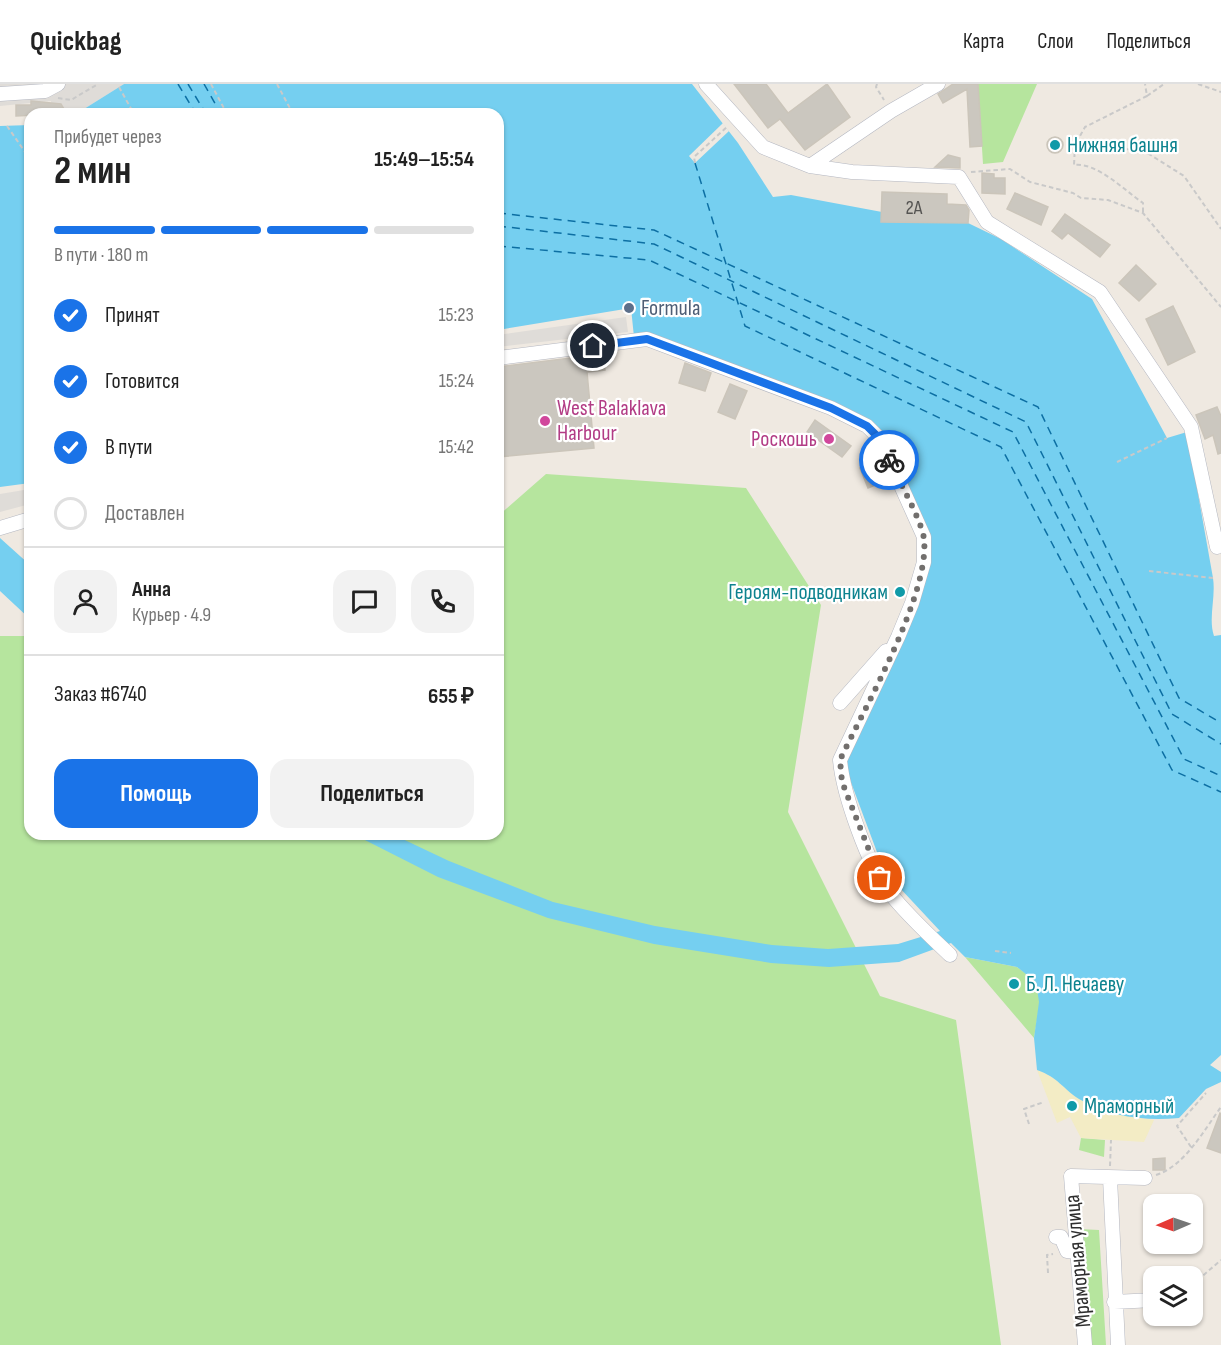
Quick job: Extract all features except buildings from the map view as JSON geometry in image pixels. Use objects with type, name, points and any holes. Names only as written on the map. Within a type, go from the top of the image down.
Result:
[{"type":"street","points":[[0,94],[45,91],[58,84]]},
{"type":"street","points":[[706,84],[763,147],[810,166],[852,172],[958,177],[987,222],[1100,292],[1191,427],[1216,547]]},
{"type":"street","points":[[810,166],[891,111],[938,84]]},
{"type":"street","points":[[504,357],[647,339],[831,408],[867,426],[880,439],[924,537],[924,562],[912,603],[898,637],[840,760],[842,782],[873,864],[888,891],[950,955]]},
{"type":"street","points":[[0,528],[24,521]]},
{"type":"street","points":[[840,704],[898,637]]},
{"type":"street","name":"Мраморная улица","points":[[1085,1345],[1071,1176],[1110,1178]]},
{"type":"street","points":[[1118,1345],[1114,1302],[1110,1178],[1145,1178]]},
{"type":"street","points":[[1056,1237],[1061,1237],[1067,1251],[1077,1252]]},
{"type":"street","points":[[1114,1302],[1143,1301]]},
{"type":"path","points":[[45,91],[57,98],[72,100],[98,84]]},
{"type":"path","points":[[211,84],[224,108]]},
{"type":"path","points":[[277,84],[290,108]]},
{"type":"path","points":[[877,84],[876,87],[891,111]]},
{"type":"path","points":[[1145,84],[1147,96]]},
{"type":"path","points":[[1143,213],[1143,203],[1104,175],[1083,164],[1074,165],[1075,145],[1084,127],[1147,96],[1164,84]]},
{"type":"path","points":[[1198,84],[1221,92]]},
{"type":"path","points":[[119,87],[131,108]]},
{"type":"path","points":[[695,163],[694,157],[736,118]]},
{"type":"path","points":[[7,126],[24,150]]},
{"type":"path","points":[[1075,145],[1090,150],[1141,149],[1184,176],[1221,229]]},
{"type":"path","points":[[958,177],[978,170],[1010,169],[1030,182],[1073,193],[1081,198],[1108,200],[1143,213],[1221,307]]},
{"type":"path","points":[[1117,462],[1167,438]]},
{"type":"path","points":[[1149,571],[1213,578]]},
{"type":"path","points":[[995,951],[1011,953]]},
{"type":"path","points":[[1192,1148],[1177,1126],[1206,1093]]},
{"type":"path","points":[[1029,1124],[1024,1109],[1044,1102]]},
{"type":"path","points":[[1145,1178],[1164,1173],[1192,1148],[1221,1107]]},
{"type":"path","points":[[1110,1178],[1111,1140]]},
{"type":"path","points":[[1048,1274],[1047,1255],[1057,1254],[1056,1237]]},
{"type":"path","points":[[1203,1276],[1221,1260]]},
{"type":"green space","points":[[978,84],[1037,84],[1003,162],[983,164]]},
{"type":"green space","points":[[546,474],[746,488],[821,605],[788,812],[880,996],[956,1020],[1001,1345],[0,1345],[0,636],[24,636],[24,840],[504,840],[504,511]]},
{"type":"green space","points":[[965,957],[1017,967],[1036,981],[1040,1002],[1034,1038]]},
{"type":"green space","points":[[1081,1138],[1105,1140],[1104,1157],[1079,1150]]},
{"type":"green space","points":[[1079,1229],[1099,1230],[1106,1345],[1088,1345]]},
{"type":"sand","name":"Мраморный","points":[[1037,1070],[1097,1107],[1115,1113],[1154,1120],[1144,1142],[1081,1138],[1070,1117],[1057,1123]]},
{"type":"shaded area","points":[[0,84],[124,84],[86,108],[63,108],[58,103],[51,105],[51,101],[0,106]]},
{"type":"shaded area","points":[[626,317],[628,332],[504,346],[504,334]]},
{"type":"shaded area","points":[[24,490],[24,506],[0,512],[0,494]]},
{"type":"water","points":[[124,84],[692,84],[738,143],[773,197],[791,195],[882,212],[882,222],[968,223],[1001,239],[1092,299],[1167,438],[1187,432],[1213,578],[1212,629],[1214,636],[1221,635],[1221,1055],[1210,1065],[1221,1072],[1221,1082],[1206,1089],[1179,1118],[1153,1119],[1115,1114],[1079,1099],[1055,1080],[1037,1070],[1034,1038],[1039,1002],[1036,982],[1017,967],[965,957],[951,943],[899,962],[829,967],[771,963],[654,944],[548,918],[438,877],[365,840],[405,840],[449,861],[553,902],[655,926],[772,945],[828,949],[898,944],[940,931],[884,871],[843,761],[929,552],[870,423],[634,337],[631,308],[504,329],[504,108],[86,108]]},
{"type":"water","points":[[24,125],[24,484],[0,487],[0,126]]},
{"type":"water","points":[[0,538],[24,560],[24,613],[0,591]]},
{"type":"pier","points":[[723,123],[729,131],[695,163],[689,156]]},
{"type":"ferry route","points":[[178,84],[192,108]]},
{"type":"ferry route","points":[[188,84],[202,108]]},
{"type":"ferry route","points":[[204,84],[218,108]]},
{"type":"ferry route","points":[[695,163],[745,326],[1001,447],[1172,770],[1221,792]]},
{"type":"ferry route","points":[[504,214],[654,230],[1038,407],[1179,698],[1221,723]]},
{"type":"ferry route","points":[[504,227],[654,244],[1026,422],[1172,714],[1221,744]]},
{"type":"ferry route","points":[[504,247],[649,260],[1013,432],[1184,759],[1221,776]]},
{"type":"way so far","points":[[880,878],[842,782],[840,760],[898,637],[912,603],[924,562],[924,537],[889,460]]},
{"type":"place","name":"Нижняя башня","points":[[1055,145]]},
{"type":"place","name":"Formula","points":[[629,308]]},
{"type":"place","name":"West Balaklava Harbour","points":[[545,421]]},
{"type":"place","name":"Роскошь","points":[[829,439]]},
{"type":"place","name":"Героям-подводникам","points":[[900,592]]},
{"type":"place","name":"Б. Л. Нечаеву","points":[[1014,984]]},
{"type":"place","name":"Мраморный","points":[[1072,1106]]},
{"type":"route","points":[[593,346],[647,339],[831,408],[867,426],[880,439],[889,460]]}]
